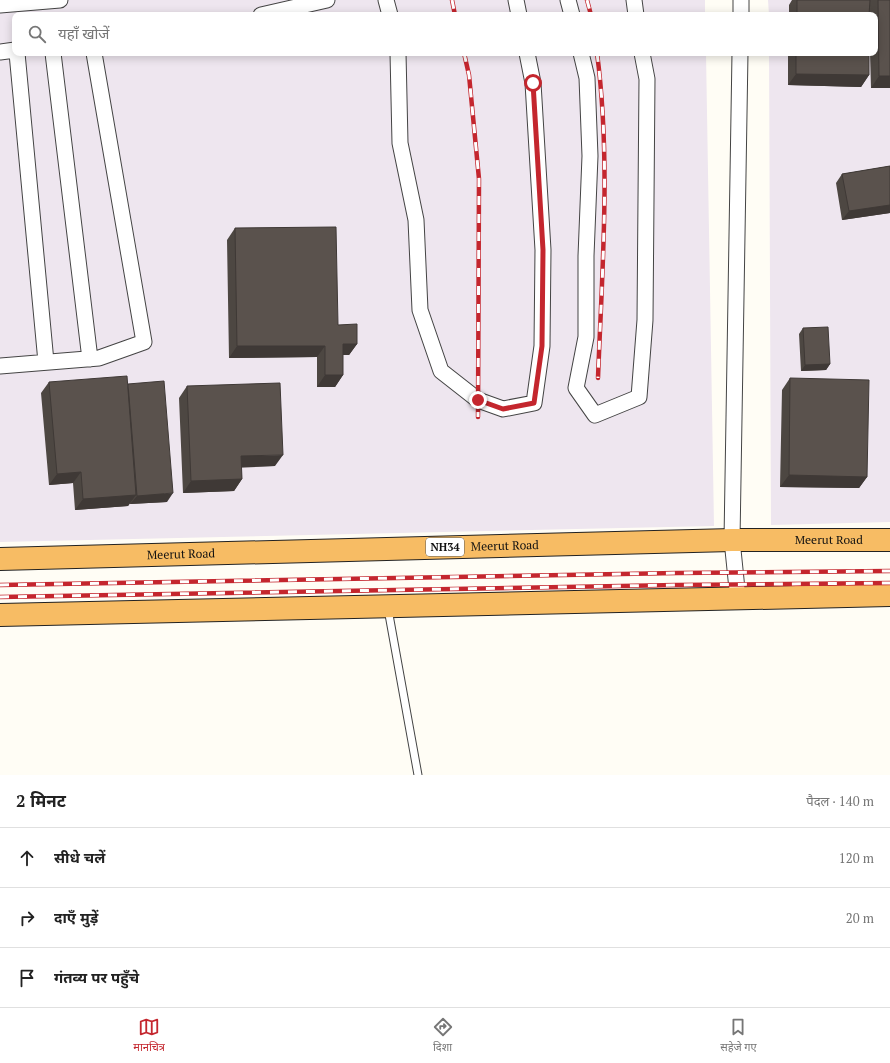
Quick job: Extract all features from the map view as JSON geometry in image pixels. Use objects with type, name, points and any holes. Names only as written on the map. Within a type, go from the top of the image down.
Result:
[{"type":"highway","name":"Meerut Road","points":[[0,559],[732,540],[890,540]]},
{"type":"highway","points":[[0,615],[890,595]]},
{"type":"street","points":[[0,5],[60,0]]},
{"type":"street","points":[[274,12],[327,0]]},
{"type":"street","points":[[386,0],[389,12]]},
{"type":"street","points":[[516,0],[518,12]]},
{"type":"street","points":[[568,0],[571,12]]},
{"type":"street","points":[[634,0],[636,12]]},
{"type":"street","points":[[741,0],[741,12]]},
{"type":"street","points":[[0,52],[12,50]]},
{"type":"street","points":[[17,56],[46,362]]},
{"type":"street","points":[[53,56],[90,359]]},
{"type":"street","points":[[0,366],[99,358],[144,342],[95,56]]},
{"type":"street","points":[[398,56],[400,143],[416,220],[420,310],[441,371],[478,400],[503,409],[534,403],[542,346],[543,250],[533,83],[528,56]]},
{"type":"street","points":[[582,56],[586,78],[590,156],[586,256],[586,337],[576,388],[595,415],[639,397],[645,320],[647,79],[643,56]]},
{"type":"street","points":[[738,599],[732,540],[740,56]]},
{"type":"lane","points":[[388,607],[418,775]]},
{"type":"shaded area","points":[[0,0],[705,0],[705,12],[12,12],[12,56],[706,56],[714,526],[0,542]]},
{"type":"shaded area","points":[[768,0],[890,0],[890,522],[771,525],[769,56],[878,56],[878,12],[769,12]]},
{"type":"building","points":[[797,0],[870,0],[869,12],[797,12]]},
{"type":"building","points":[[878,0],[890,0],[890,76],[879,76]]},
{"type":"building","points":[[796,56],[869,56],[869,75],[796,74]]},
{"type":"building","points":[[890,166],[890,205],[849,211],[842,174]]},
{"type":"building","points":[[336,227],[338,325],[357,324],[357,344],[343,344],[343,375],[325,375],[325,346],[237,346],[235,228]]},
{"type":"building","points":[[828,327],[830,364],[805,365],[803,328]]},
{"type":"building","points":[[127,376],[136,495],[83,499],[81,472],[57,474],[49,382]]},
{"type":"building","points":[[790,378],[869,380],[867,477],[789,475]]},
{"type":"building","points":[[164,381],[173,493],[137,496],[128,384]]},
{"type":"building","points":[[280,383],[283,455],[241,456],[242,479],[191,481],[187,386]]},
{"type":"railway","points":[[452,0],[454,12]]},
{"type":"railway","points":[[587,0],[590,12]]},
{"type":"railway","points":[[465,56],[469,75],[479,179],[478,417]]},
{"type":"railway","points":[[597,56],[604,133],[605,174],[598,378]]},
{"type":"railway","points":[[0,585],[677,573],[890,571]]},
{"type":"railway","points":[[0,597],[677,585],[890,583]]},
{"type":"route","points":[[478,400],[503,409],[534,403],[542,346],[543,250],[533,83]]}]
